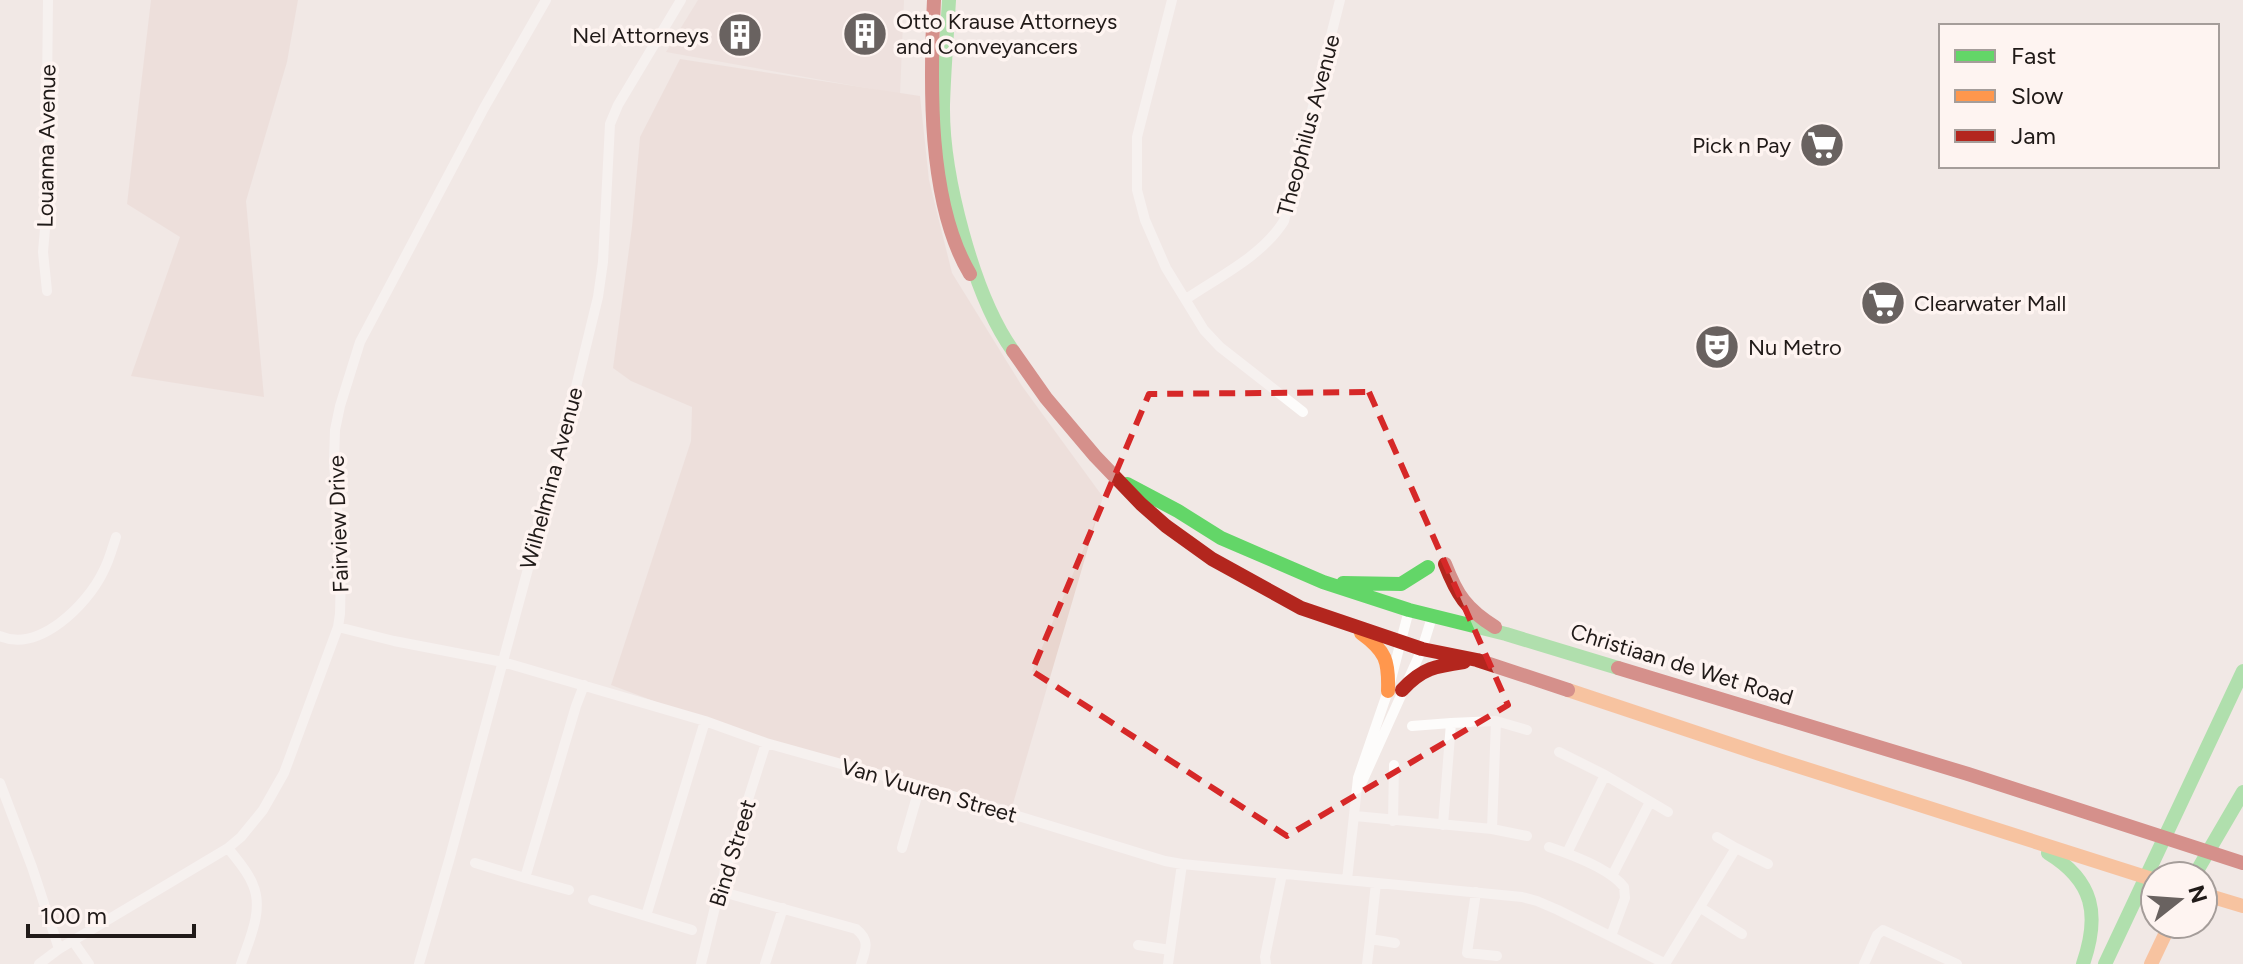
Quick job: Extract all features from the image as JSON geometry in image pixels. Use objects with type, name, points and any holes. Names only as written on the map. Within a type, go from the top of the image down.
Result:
[{"type":"main road","name":"Christiaan de Wet Road","points":[[934,0],[930,62],[936,163],[952,232],[966,267],[978,283]]},
{"type":"main road","name":"Christiaan de Wet Road","points":[[949,0],[943,107],[946,146],[953,191],[978,283],[1007,343],[1063,420],[1141,504],[1166,526],[1212,559],[1301,608],[1351,626],[1422,649],[1477,660],[2139,875]]},
{"type":"main road","name":"Christiaan de Wet Road","points":[[1120,480],[1221,538],[1323,582],[1432,617],[1506,634],[1954,769],[2243,863]]},
{"type":"main road","points":[[1445,564],[1465,607],[1506,634]]},
{"type":"main road","points":[[1323,582],[1391,585],[1408,581],[1428,567]]},
{"type":"main road","points":[[1351,626],[1383,651],[1395,690],[1421,671],[1477,660]]},
{"type":"main road","points":[[2105,964],[2243,671]]},
{"type":"main road","points":[[2203,860],[2243,792]]},
{"type":"main road","points":[[1984,826],[2040,849],[2077,874],[2089,895],[2092,910],[2093,931],[2083,964]]},
{"type":"main road","points":[[2219,898],[2243,906]]},
{"type":"main road","points":[[2151,964],[2162,940]]},
{"type":"street","name":"Louanna Avenue","points":[[47,291],[43,252],[50,170],[48,0]]},
{"type":"street","name":"Fairview Drive","points":[[39,964],[228,848],[263,810],[284,773],[338,627],[341,571],[335,430],[360,342],[484,108],[546,0]]},
{"type":"street","name":"Wilhelmina Avenue","points":[[419,964],[565,432],[598,297],[603,262],[610,124],[618,105],[681,0]]},
{"type":"street","points":[[1172,0],[1137,137],[1137,190],[1145,220],[1166,268],[1204,330],[1220,347],[1303,412]]},
{"type":"street","name":"Theophilus Avenue","points":[[1186,299],[1255,253],[1275,236],[1284,221],[1340,0]]},
{"type":"street","points":[[0,636],[20,640],[33,638],[70,614],[104,572],[116,537]]},
{"type":"street","points":[[1395,690],[1409,610]]},
{"type":"street","points":[[1347,880],[1362,761],[1395,690],[1422,649],[1432,617]]},
{"type":"street","name":"Van Vuuren Street","points":[[338,627],[503,662],[1146,856],[1182,864],[1529,898],[1666,964]]},
{"type":"street","points":[[525,878],[584,685]]},
{"type":"street","points":[[646,916],[705,721]]},
{"type":"street","points":[[1492,829],[1496,721]]},
{"type":"street","points":[[1412,726],[1496,721],[1527,730]]},
{"type":"street","points":[[1443,825],[1451,723]]},
{"type":"street","name":"Bind Street","points":[[701,964],[719,891],[766,743]]},
{"type":"street","points":[[1559,752],[1668,812]]},
{"type":"street","points":[[1393,821],[1394,765]]},
{"type":"street","points":[[1567,853],[1605,775]]},
{"type":"street","points":[[0,783],[59,949]]},
{"type":"street","points":[[902,848],[920,786]]},
{"type":"street","points":[[1612,876],[1650,802]]},
{"type":"street","points":[[1355,816],[1492,829],[1527,836]]},
{"type":"street","points":[[1717,837],[1768,864]]},
{"type":"street","points":[[1549,847],[1612,876],[1624,887],[1625,898],[1611,936]]},
{"type":"street","points":[[228,848],[253,883],[257,897],[253,929],[241,964]]},
{"type":"street","points":[[1666,964],[1736,848]]},
{"type":"street","points":[[475,863],[569,890]]},
{"type":"street","points":[[1168,964],[1182,864]]},
{"type":"street","points":[[1266,964],[1282,874]]},
{"type":"street","points":[[1367,964],[1376,883]]},
{"type":"street","points":[[719,891],[856,929],[866,941],[861,964]]},
{"type":"street","points":[[1476,892],[1466,958],[1497,956]]},
{"type":"street","points":[[593,900],[692,930]]},
{"type":"street","points":[[765,964],[783,908]]},
{"type":"street","points":[[1701,908],[1742,934]]},
{"type":"street","points":[[1864,964],[1877,935],[1883,930],[1953,963]]},
{"type":"street","points":[[1370,939],[1395,943]]},
{"type":"street","points":[[73,941],[89,964]]},
{"type":"street","points":[[1138,945],[1170,950]]},
{"type":"highlighted area","points":[[1369,392],[1508,705],[1287,836],[1032,671],[1149,394]]},
{"type":"shaded area","points":[[151,0],[298,0],[287,62],[246,201],[264,397],[131,376],[180,237],[127,204]]},
{"type":"shaded area","points":[[698,0],[904,0],[900,94],[666,52]]},
{"type":"shaded area","points":[[680,59],[920,96],[929,180],[952,273],[1022,386],[1103,497],[1012,807],[766,743],[611,685],[691,441],[692,407],[631,381],[613,368],[632,227],[640,137]]},
{"type":"traffic: fast","points":[[949,0],[943,105],[954,198],[985,299],[1013,351]]},
{"type":"traffic: fast","points":[[1127,484],[1221,538],[1323,582],[1409,610],[1506,634],[1618,668]]},
{"type":"traffic: fast","points":[[1343,583],[1401,584],[1428,567]]},
{"type":"traffic: fast","points":[[2105,964],[2243,671]]},
{"type":"traffic: fast","points":[[2203,860],[2243,792]]},
{"type":"traffic: fast","points":[[2048,853],[2075,875],[2089,901],[2091,930],[2083,964]]},
{"type":"traffic: slow","points":[[1361,633],[1381,651],[1388,672],[1388,691]]},
{"type":"traffic: slow","points":[[1568,690],[2139,875]]},
{"type":"traffic: slow","points":[[2219,899],[2243,906]]},
{"type":"traffic: slow","points":[[2151,964],[2162,940]]},
{"type":"traffic: jam","points":[[934,0],[934,141],[946,212],[956,245],[970,274]]},
{"type":"traffic: jam","points":[[1013,351],[1046,398],[1095,456],[1141,504],[1212,559],[1301,608],[1422,649],[1477,660],[1568,690]]},
{"type":"traffic: jam","points":[[1445,564],[1464,600],[1495,627]]},
{"type":"traffic: jam","points":[[1402,690],[1430,669],[1464,662]]},
{"type":"traffic: jam","points":[[1618,668],[1968,774],[2243,863]]},
{"type":"place","name":"Otto Krause Attorneys and Conveyancers","points":[[865,34]]},
{"type":"place","name":"Nel Attorneys","points":[[740,35]]},
{"type":"place","name":"Pick n Pay","points":[[1822,145]]},
{"type":"place","name":"Clearwater Mall","points":[[1883,303]]},
{"type":"place","name":"Nu Metro","points":[[1717,347]]}]
